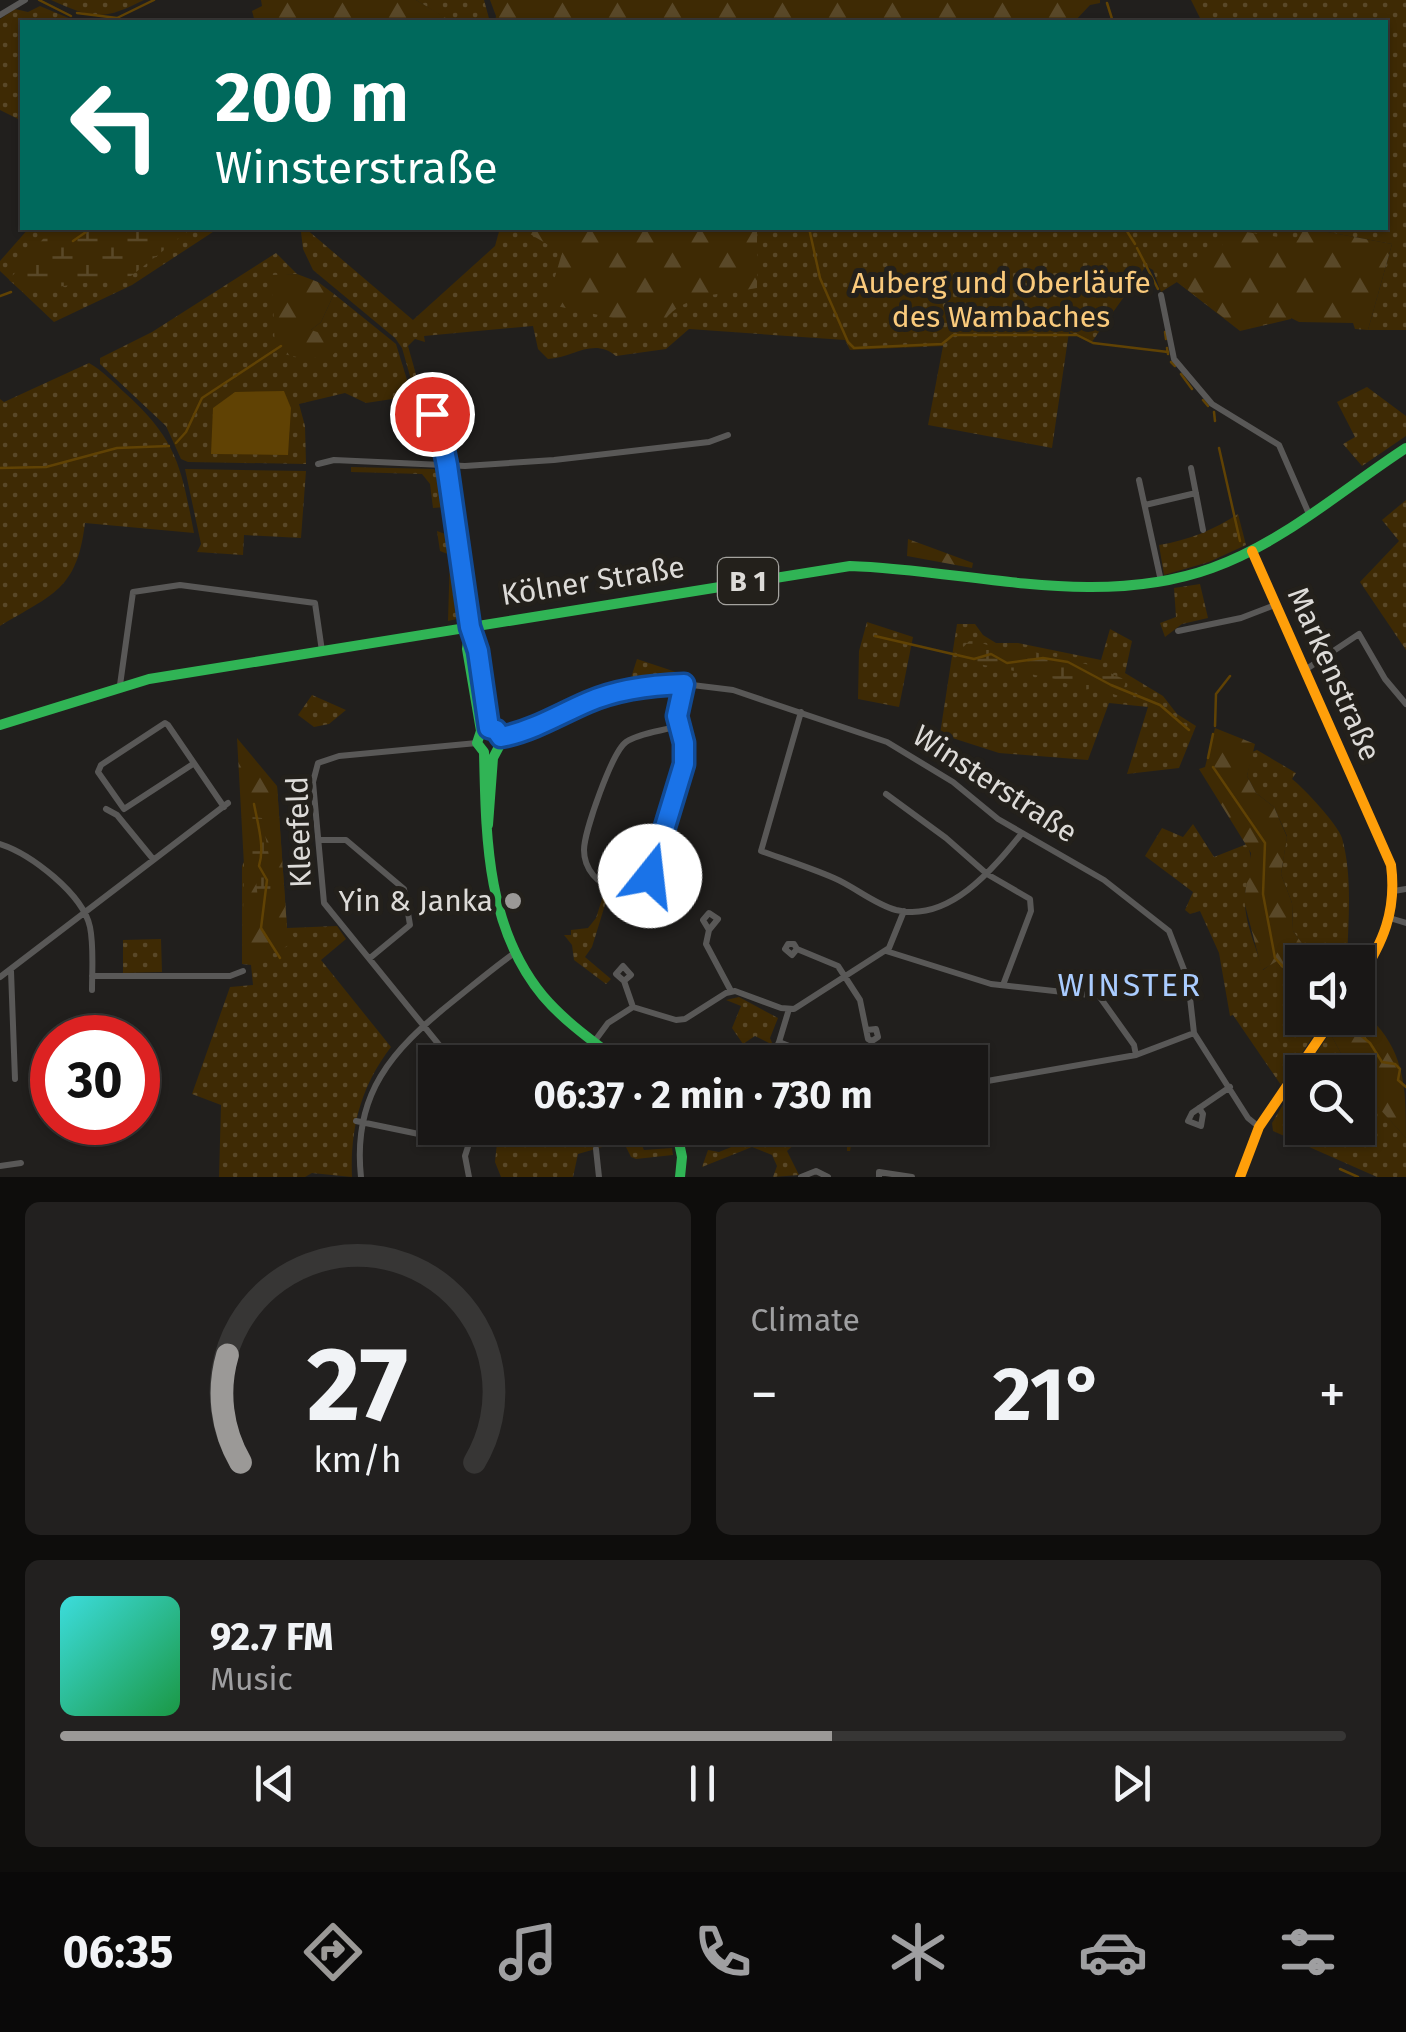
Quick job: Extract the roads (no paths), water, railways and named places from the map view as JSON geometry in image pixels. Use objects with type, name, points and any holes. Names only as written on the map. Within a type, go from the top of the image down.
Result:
[{"type":"main road","name":"Kölner Straße","points":[[0,725],[120,686],[850,566],[899,566],[1074,586],[1161,582],[1210,569],[1252,550],[1406,448]]},
{"type":"main road","name":"Markenstraße","points":[[1252,550],[1389,858],[1400,890],[1392,919]]},
{"type":"main road","points":[[470,627],[467,649],[485,729],[486,836],[495,904],[513,954],[548,1002],[598,1045]]},
{"type":"main road","points":[[485,729],[496,730],[501,737],[501,746],[485,749]]},
{"type":"main road","points":[[1375,956],[1392,919]]},
{"type":"main road","points":[[1240,1177],[1261,1123],[1321,1035]]},
{"type":"main road","points":[[680,1145],[680,1177]]},
{"type":"street","points":[[0,15],[25,0]]},
{"type":"street","points":[[1161,295],[1174,359],[1212,404],[1279,445],[1310,515]]},
{"type":"street","points":[[432,414],[440,430],[447,465],[470,627]]},
{"type":"street","points":[[318,464],[334,460],[447,465],[568,459],[710,442],[728,435]]},
{"type":"street","points":[[1191,468],[1203,530]]},
{"type":"street","points":[[1140,480],[1161,582]]},
{"type":"street","points":[[1145,504],[1196,493]]},
{"type":"street","points":[[120,686],[133,592],[180,585],[315,603],[322,651]]},
{"type":"street","points":[[1178,631],[1241,618],[1276,605]]},
{"type":"street","points":[[1304,670],[1359,634],[1406,704]]},
{"type":"street","points":[[678,726],[630,740],[618,752],[584,852],[591,873],[608,886],[631,890],[650,876],[684,764],[684,743],[678,726],[678,704],[684,684]]},
{"type":"street","name":"Winsterstraße","points":[[501,737],[543,725],[592,700],[630,689],[684,684],[733,690],[866,734],[908,753],[1022,833],[1104,880],[1169,931],[1188,980],[1194,1033],[1243,1107],[1261,1123]]},
{"type":"street","points":[[801,712],[762,851],[832,877],[881,904],[904,911],[929,910],[964,892],[987,874],[1022,833]]},
{"type":"street","points":[[0,977],[226,806],[168,724],[161,723],[101,765],[98,772],[124,809],[194,764]]},
{"type":"street","name":"Kleefeld","points":[[440,1045],[324,903],[313,782],[318,762],[353,754],[485,749]]},
{"type":"street","points":[[886,794],[987,874],[1026,895],[1032,904],[1003,985]]},
{"type":"street","points":[[106,809],[117,815],[153,860]]},
{"type":"street","points":[[319,840],[346,840],[404,889],[410,925],[370,958]]},
{"type":"street","points":[[0,844],[20,851],[47,870],[85,915],[90,930],[92,990]]},
{"type":"street","points":[[710,930],[706,944],[731,991],[789,1009],[800,1006],[885,951],[892,944],[904,911]]},
{"type":"street","points":[[1392,919],[1406,922]]},
{"type":"street","points":[[796,949],[836,964],[858,995],[870,1045]]},
{"type":"street","points":[[885,951],[1003,985],[1098,996],[1134,1045],[1136,1055]]},
{"type":"street","points":[[360,1177],[359,1122],[384,1067],[424,1024],[513,954]]},
{"type":"street","points":[[92,976],[230,976],[244,971]]},
{"type":"street","points":[[11,972],[15,1079]]},
{"type":"street","points":[[624,981],[633,1008]]},
{"type":"street","points":[[594,1042],[610,1021],[633,1008],[685,1019],[731,991]]},
{"type":"street","points":[[778,1045],[789,1009]]},
{"type":"street","points":[[988,1081],[1136,1055],[1194,1033]]},
{"type":"street","points":[[779,1042],[787,1045]]},
{"type":"street","points":[[1199,1108],[1230,1087]]},
{"type":"street","points":[[359,1122],[418,1134]]},
{"type":"street","points":[[467,1145],[469,1177]]},
{"type":"street","points":[[596,1149],[599,1177]]},
{"type":"street","points":[[0,1166],[21,1163]]},
{"type":"street","points":[[802,1177],[816,1172],[828,1177]]},
{"type":"street","points":[[879,1177],[879,1172],[912,1177]]},
{"type":"waterway","points":[[39,0],[71,16]]},
{"type":"waterway","points":[[77,13],[117,18],[154,0]]},
{"type":"waterway","points":[[1107,3],[1112,20]]},
{"type":"waterway","points":[[809,230],[820,278],[854,348],[942,344],[953,335],[1077,335],[1093,343],[1168,352]]},
{"type":"waterway","points":[[1126,230],[1135,244]]},
{"type":"waterway","points":[[73,241],[86,232]]},
{"type":"waterway","points":[[1137,248],[1158,289]]},
{"type":"waterway","points":[[0,296],[11,292]]},
{"type":"waterway","points":[[1165,332],[1166,339]]},
{"type":"waterway","points":[[176,443],[186,432],[202,398],[281,346]]},
{"type":"waterway","points":[[1167,348],[1168,354]]},
{"type":"waterway","points":[[1171,362],[1175,366]]},
{"type":"waterway","points":[[1181,374],[1192,389]]},
{"type":"waterway","points":[[1203,400],[1208,406]]},
{"type":"waterway","points":[[1214,412],[1215,421]]},
{"type":"waterway","points":[[0,468],[46,467],[117,448],[169,446]]},
{"type":"waterway","points":[[1219,448],[1240,541]]},
{"type":"waterway","points":[[875,636],[974,659],[991,654],[1007,663],[1043,658],[1068,662],[1160,705],[1189,730]]},
{"type":"waterway","points":[[1215,726],[1216,694],[1230,676]]},
{"type":"waterway","points":[[1208,758],[1213,734]]},
{"type":"waterway","points":[[1213,767],[1265,843],[1263,894],[1275,958],[1285,969]]},
{"type":"waterway","points":[[254,804],[261,844],[259,866],[267,880],[261,928],[280,958]]},
{"type":"waterway","points":[[1360,1035],[1382,1062],[1400,1069],[1398,1080],[1406,1087]]},
{"type":"waterway","points":[[1340,1169],[1358,1177]]},
{"type":"place","name":"Yin & Janka","points":[[513,901]]},
{"type":"district","name":"WINSTER","points":[[1130,985]]},
{"type":"park label","name":"Auberg und Oberläufe des Wambaches","points":[[1001,300]]}]
